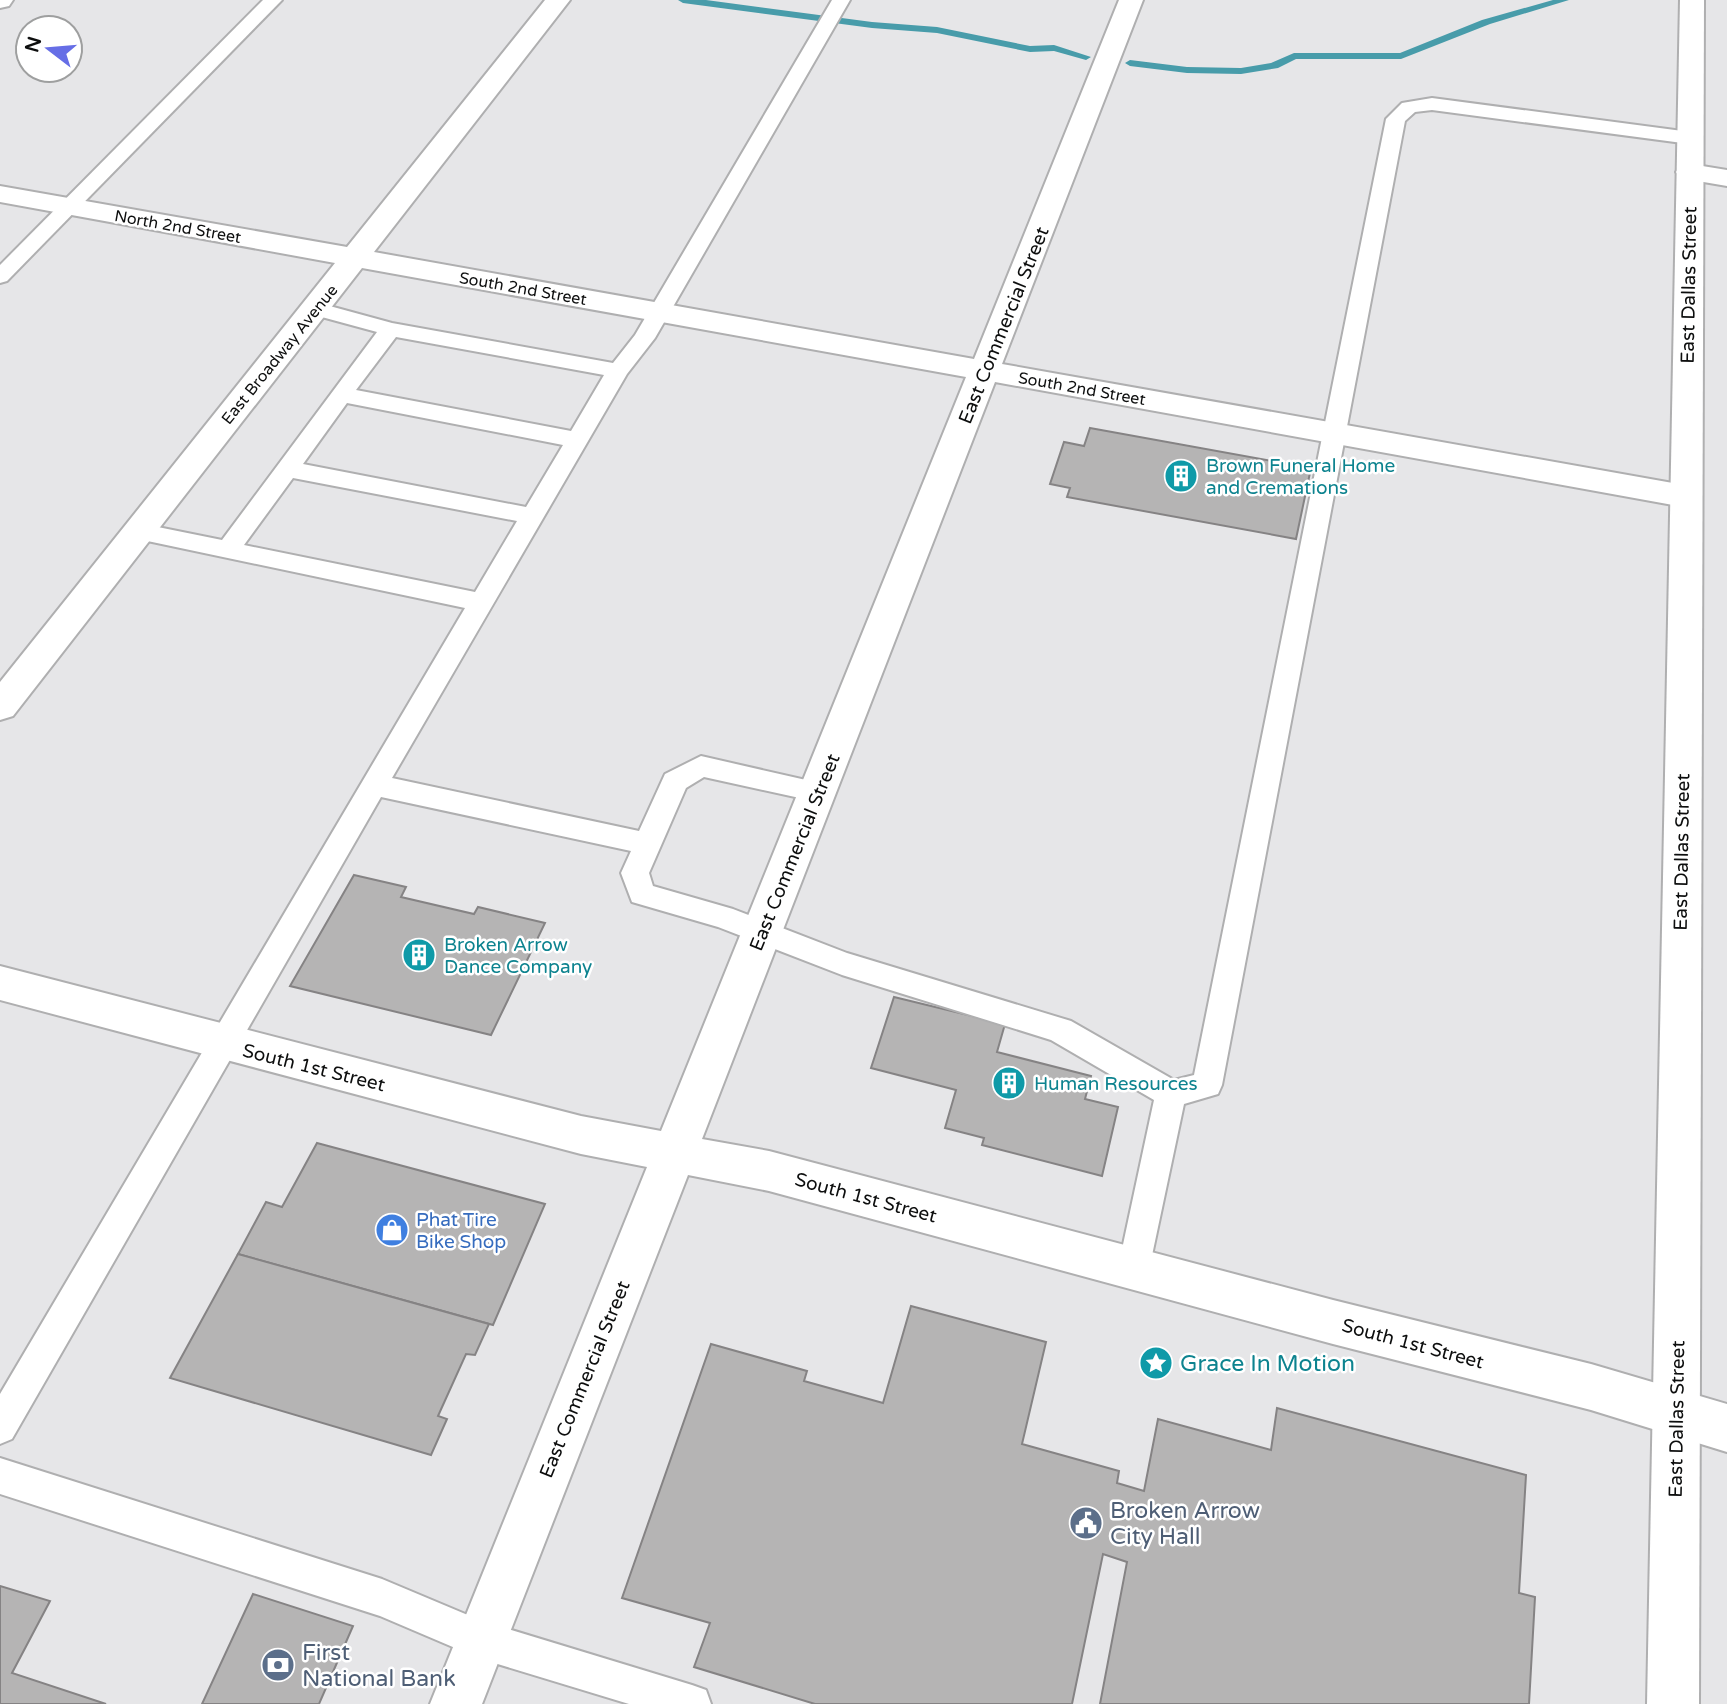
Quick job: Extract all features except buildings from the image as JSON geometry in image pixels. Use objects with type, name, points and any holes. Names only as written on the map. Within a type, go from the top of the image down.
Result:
[{"type":"street","name":"East Broadway Avenue","points":[[0,707],[558,0]]},
{"type":"street","name":"East Commercial Street","points":[[456,1704],[1131,0]]},
{"type":"street","name":"East Dallas Street","points":[[1673,1704],[1684,496],[1692,0]]},
{"type":"street","points":[[1690,172],[1727,178]]},
{"type":"street","name":"North 2nd Street","points":[[0,194],[355,258]]},
{"type":"street","name":"South 2nd Street","points":[[355,258],[1684,496]]},
{"type":"street","name":"South 1st Street","points":[[0,983],[223,1044],[581,1135],[769,1171],[1591,1387],[1727,1429]]},
{"type":"lane","points":[[0,278],[273,0]]},
{"type":"lane","points":[[0,1427],[481,602],[618,371],[659,313],[841,0]]},
{"type":"lane","points":[[818,792],[701,766],[675,781],[635,873],[642,894],[762,931],[842,963],[1060,1030],[1171,1094],[1207,1085],[1396,119],[1402,111],[1421,104],[1448,105],[1690,138]]},
{"type":"lane","points":[[315,308],[390,329],[618,371]]},
{"type":"lane","points":[[229,550],[390,329]]},
{"type":"lane","points":[[342,394],[577,440]]},
{"type":"lane","points":[[288,469],[532,516]]},
{"type":"lane","points":[[138,531],[481,602]]},
{"type":"lane","points":[[375,785],[649,844]]},
{"type":"lane","points":[[1135,1268],[1171,1094]]},
{"type":"lane","points":[[0,1476],[382,1598],[481,1640],[692,1704]]},
{"type":"waterway","points":[[683,0],[872,25],[937,30],[1030,49],[1054,48],[1086,57]]},
{"type":"waterway","points":[[1130,63],[1187,70],[1241,71],[1274,66],[1294,56],[1401,56],[1486,22],[1564,0]]},
{"type":"place","name":"Brown Funeral Home and Cremations","points":[[1181,476]]},
{"type":"place","name":"Broken Arrow Dance Company","points":[[419,955]]},
{"type":"place","name":"Human Resources","points":[[1009,1083]]},
{"type":"place","name":"Phat Tire Bike Shop","points":[[392,1230]]},
{"type":"place","name":"Grace In Motion","points":[[1156,1363]]},
{"type":"place","name":"Broken Arrow City Hall","points":[[1086,1523]]},
{"type":"place","name":"First National Bank","points":[[278,1665]]}]
